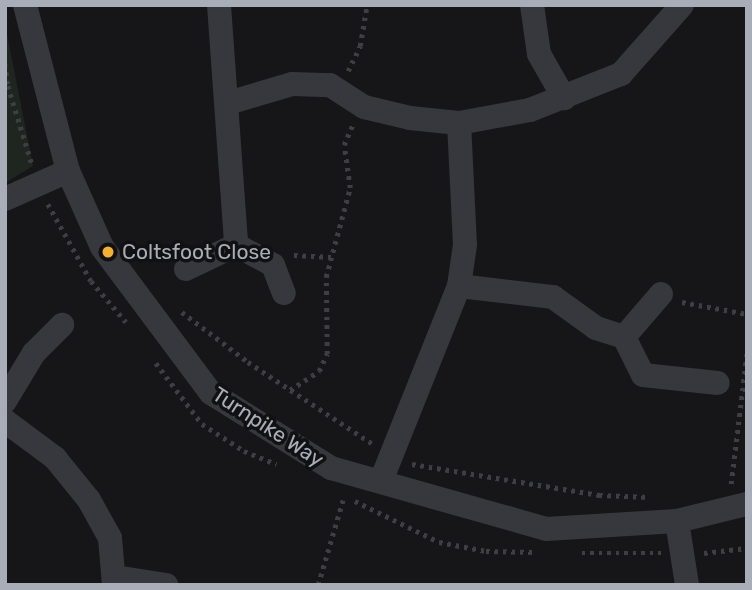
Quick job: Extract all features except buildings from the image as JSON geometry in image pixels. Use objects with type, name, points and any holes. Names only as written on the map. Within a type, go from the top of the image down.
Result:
[{"type":"street","name":"Turnpike Way","points":[[25,5],[68,171],[102,247],[211,393],[331,468],[546,528],[677,521],[743,495]]},
{"type":"street","points":[[219,5],[236,245]]},
{"type":"street","points":[[532,5],[539,54],[564,98]]},
{"type":"street","points":[[228,103],[292,85],[330,85],[364,107],[458,123],[564,98],[621,74],[682,5]]},
{"type":"street","points":[[380,481],[459,286],[465,245],[458,123]]},
{"type":"street","points":[[5,199],[68,171]]},
{"type":"street","points":[[186,269],[236,245]]},
{"type":"street","points":[[236,245],[273,265],[284,293]]},
{"type":"street","points":[[459,286],[553,297],[596,328],[624,337],[643,375],[718,383]]},
{"type":"street","points":[[624,337],[667,296]]},
{"type":"street","points":[[5,401],[34,353],[62,325]]},
{"type":"street","points":[[5,421],[55,458],[89,500],[110,538],[114,581],[166,585]]},
{"type":"street","points":[[677,521],[687,585]]},
{"type":"path","points":[[338,90],[360,46],[368,5]]},
{"type":"path","points":[[5,64],[14,111],[39,184],[91,281],[133,331]]},
{"type":"path","points":[[290,390],[319,371],[327,354],[324,296],[331,257],[350,188],[344,145],[364,107]]},
{"type":"path","points":[[284,255],[331,257]]},
{"type":"path","points":[[667,296],[747,314]]},
{"type":"path","points":[[173,304],[290,390],[391,455],[418,465],[599,495],[664,497]]},
{"type":"path","points":[[148,351],[202,424],[244,451],[290,469]]},
{"type":"path","points":[[743,495],[730,488],[747,352]]},
{"type":"path","points":[[335,490],[439,542],[486,551],[538,552]]},
{"type":"path","points":[[318,585],[344,495]]},
{"type":"path","points":[[576,553],[747,548]]},
{"type":"shaded area","points":[[5,24],[33,166],[5,183]]},
{"type":"place","name":"Coltsfoot Close","points":[[108,252]]}]
